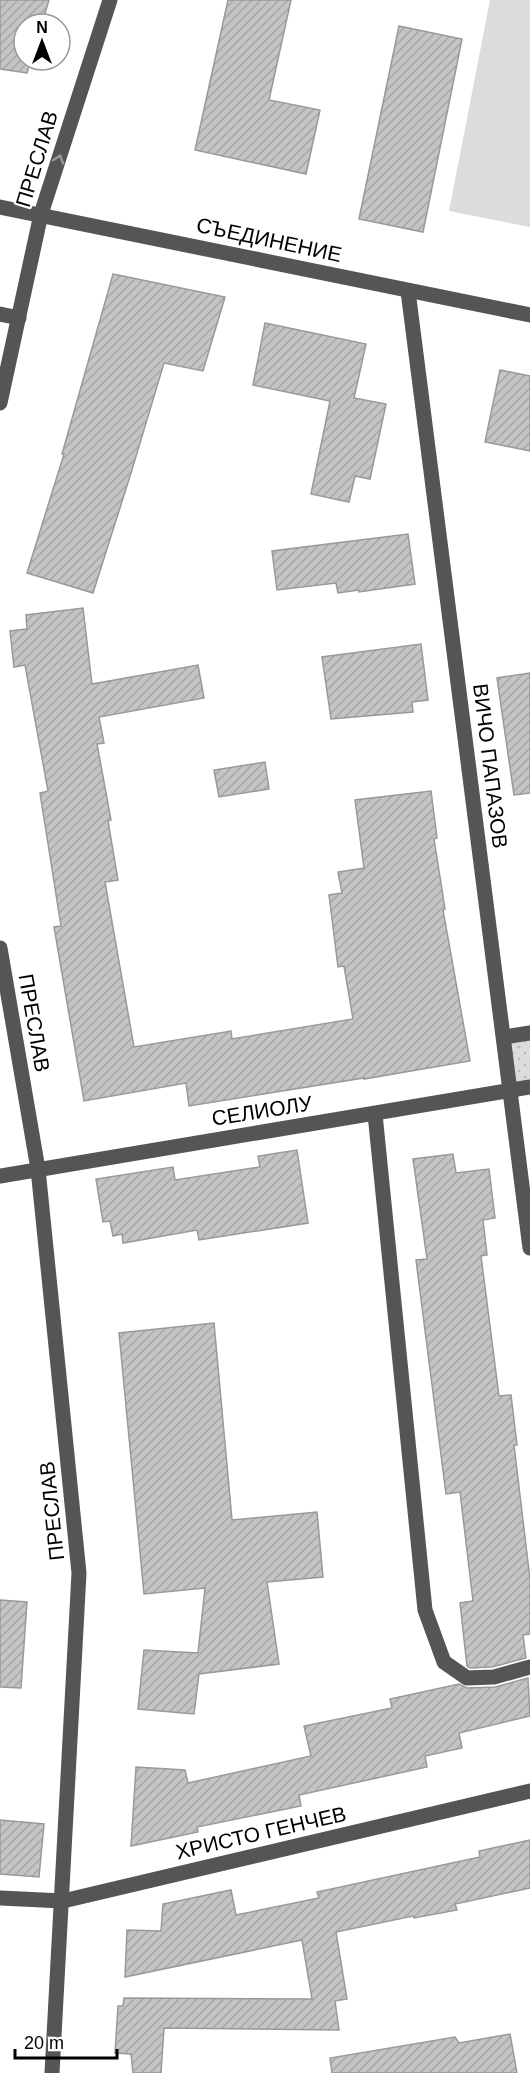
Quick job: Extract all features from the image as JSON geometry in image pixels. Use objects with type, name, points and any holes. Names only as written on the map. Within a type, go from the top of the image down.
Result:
[{"type":"street","name":"ПРЕСЛАВ","points":[[0,403],[41,214],[110,0]]},
{"type":"street","name":"СЪЕДИНЕНИЕ","points":[[0,207],[530,315]]},
{"type":"street","name":"ВИЧО ПАПАЗОВ","points":[[408,291],[530,1248]]},
{"type":"street","points":[[0,314],[19,318]]},
{"type":"street","name":"ПРЕСЛАВ","points":[[0,948],[38,1169],[79,1573],[52,2073]]},
{"type":"street","points":[[504,1037],[530,1033]]},
{"type":"street","name":"СЕЛИОЛУ","points":[[0,1176],[530,1087]]},
{"type":"street","points":[[375,1114],[425,1610],[444,1662],[467,1678],[494,1677],[530,1667]]},
{"type":"street","name":"ХРИСТО ГЕНЧЕВ","points":[[0,1898],[63,1901],[530,1791]]},
{"type":"shaded area","points":[[490,0],[530,0],[530,227],[449,211]]},
{"type":"shaded area","points":[[530,1033],[530,1087],[510,1091],[504,1037]]},
{"type":"building","points":[[0,0],[49,0],[46,12],[12,12],[12,71],[0,69]]},
{"type":"building","points":[[228,0],[291,0],[269,100],[320,110],[306,174],[195,150]]},
{"type":"building","points":[[399,26],[462,39],[423,232],[359,219]]},
{"type":"building","points":[[113,274],[225,297],[203,371],[164,363],[93,593],[27,573],[64,454],[62,454]]},
{"type":"building","points":[[265,323],[366,344],[354,398],[386,404],[370,479],[355,476],[349,502],[311,494],[330,401],[253,385]]},
{"type":"building","points":[[500,370],[530,376],[530,451],[485,442]]},
{"type":"building","points":[[408,534],[415,584],[338,593],[336,583],[277,590],[272,551]]},
{"type":"building","points":[[83,608],[92,684],[198,665],[204,698],[99,717],[104,743],[97,744],[111,820],[108,821],[118,880],[105,882],[134,1047],[231,1031],[232,1039],[353,1019],[344,966],[338,967],[329,895],[342,893],[338,872],[364,868],[355,800],[431,791],[437,838],[434,839],[445,909],[443,910],[470,1061],[189,1106],[186,1083],[84,1101],[54,927],[61,926],[40,793],[48,791],[25,665],[14,667],[10,631],[27,629],[26,615]]},
{"type":"building","points":[[421,644],[428,700],[412,702],[413,712],[331,719],[322,657]]},
{"type":"building","points":[[530,673],[530,793],[514,795],[497,678]]},
{"type":"building","points":[[265,762],[269,789],[219,797],[214,770]]},
{"type":"building","points":[[297,1150],[308,1223],[199,1240],[197,1230],[123,1243],[122,1234],[113,1236],[110,1221],[103,1222],[96,1179],[173,1167],[175,1180],[260,1167],[258,1156]]},
{"type":"building","points":[[453,1154],[456,1173],[489,1169],[495,1218],[483,1220],[487,1255],[481,1256],[499,1396],[511,1395],[517,1445],[514,1445],[530,1579],[530,1634],[523,1635],[526,1658],[492,1667],[470,1668],[467,1666],[460,1603],[473,1601],[460,1492],[446,1494],[416,1260],[427,1259],[413,1159]]},
{"type":"building","points":[[214,1323],[232,1520],[317,1512],[323,1577],[267,1582],[279,1664],[199,1674],[194,1714],[138,1709],[144,1650],[198,1653],[205,1588],[144,1594],[119,1333]]},
{"type":"building","points":[[0,1600],[27,1602],[21,1688],[0,1687]]},
{"type":"building","points":[[528,1678],[530,1716],[459,1733],[462,1748],[425,1756],[427,1767],[299,1795],[301,1806],[197,1827],[198,1832],[131,1846],[136,1767],[185,1770],[188,1783],[311,1756],[304,1726],[392,1708],[390,1699],[459,1684],[467,1688],[495,1687]]},
{"type":"building","points":[[0,1820],[44,1824],[39,1877],[0,1874]]},
{"type":"building","points":[[530,1840],[530,1888],[455,1904],[457,1910],[414,1918],[413,1916],[336,1932],[347,1999],[335,2001],[339,2030],[164,2028],[161,2073],[133,2073],[131,2054],[115,2053],[118,2006],[123,2006],[124,1998],[312,1999],[302,1940],[125,1977],[127,1930],[161,1931],[163,1904],[231,1890],[236,1915],[319,1898],[317,1892],[480,1857],[479,1851]]},
{"type":"building","points":[[510,2034],[517,2073],[332,2073],[330,2058],[455,2037],[459,2043]]}]
